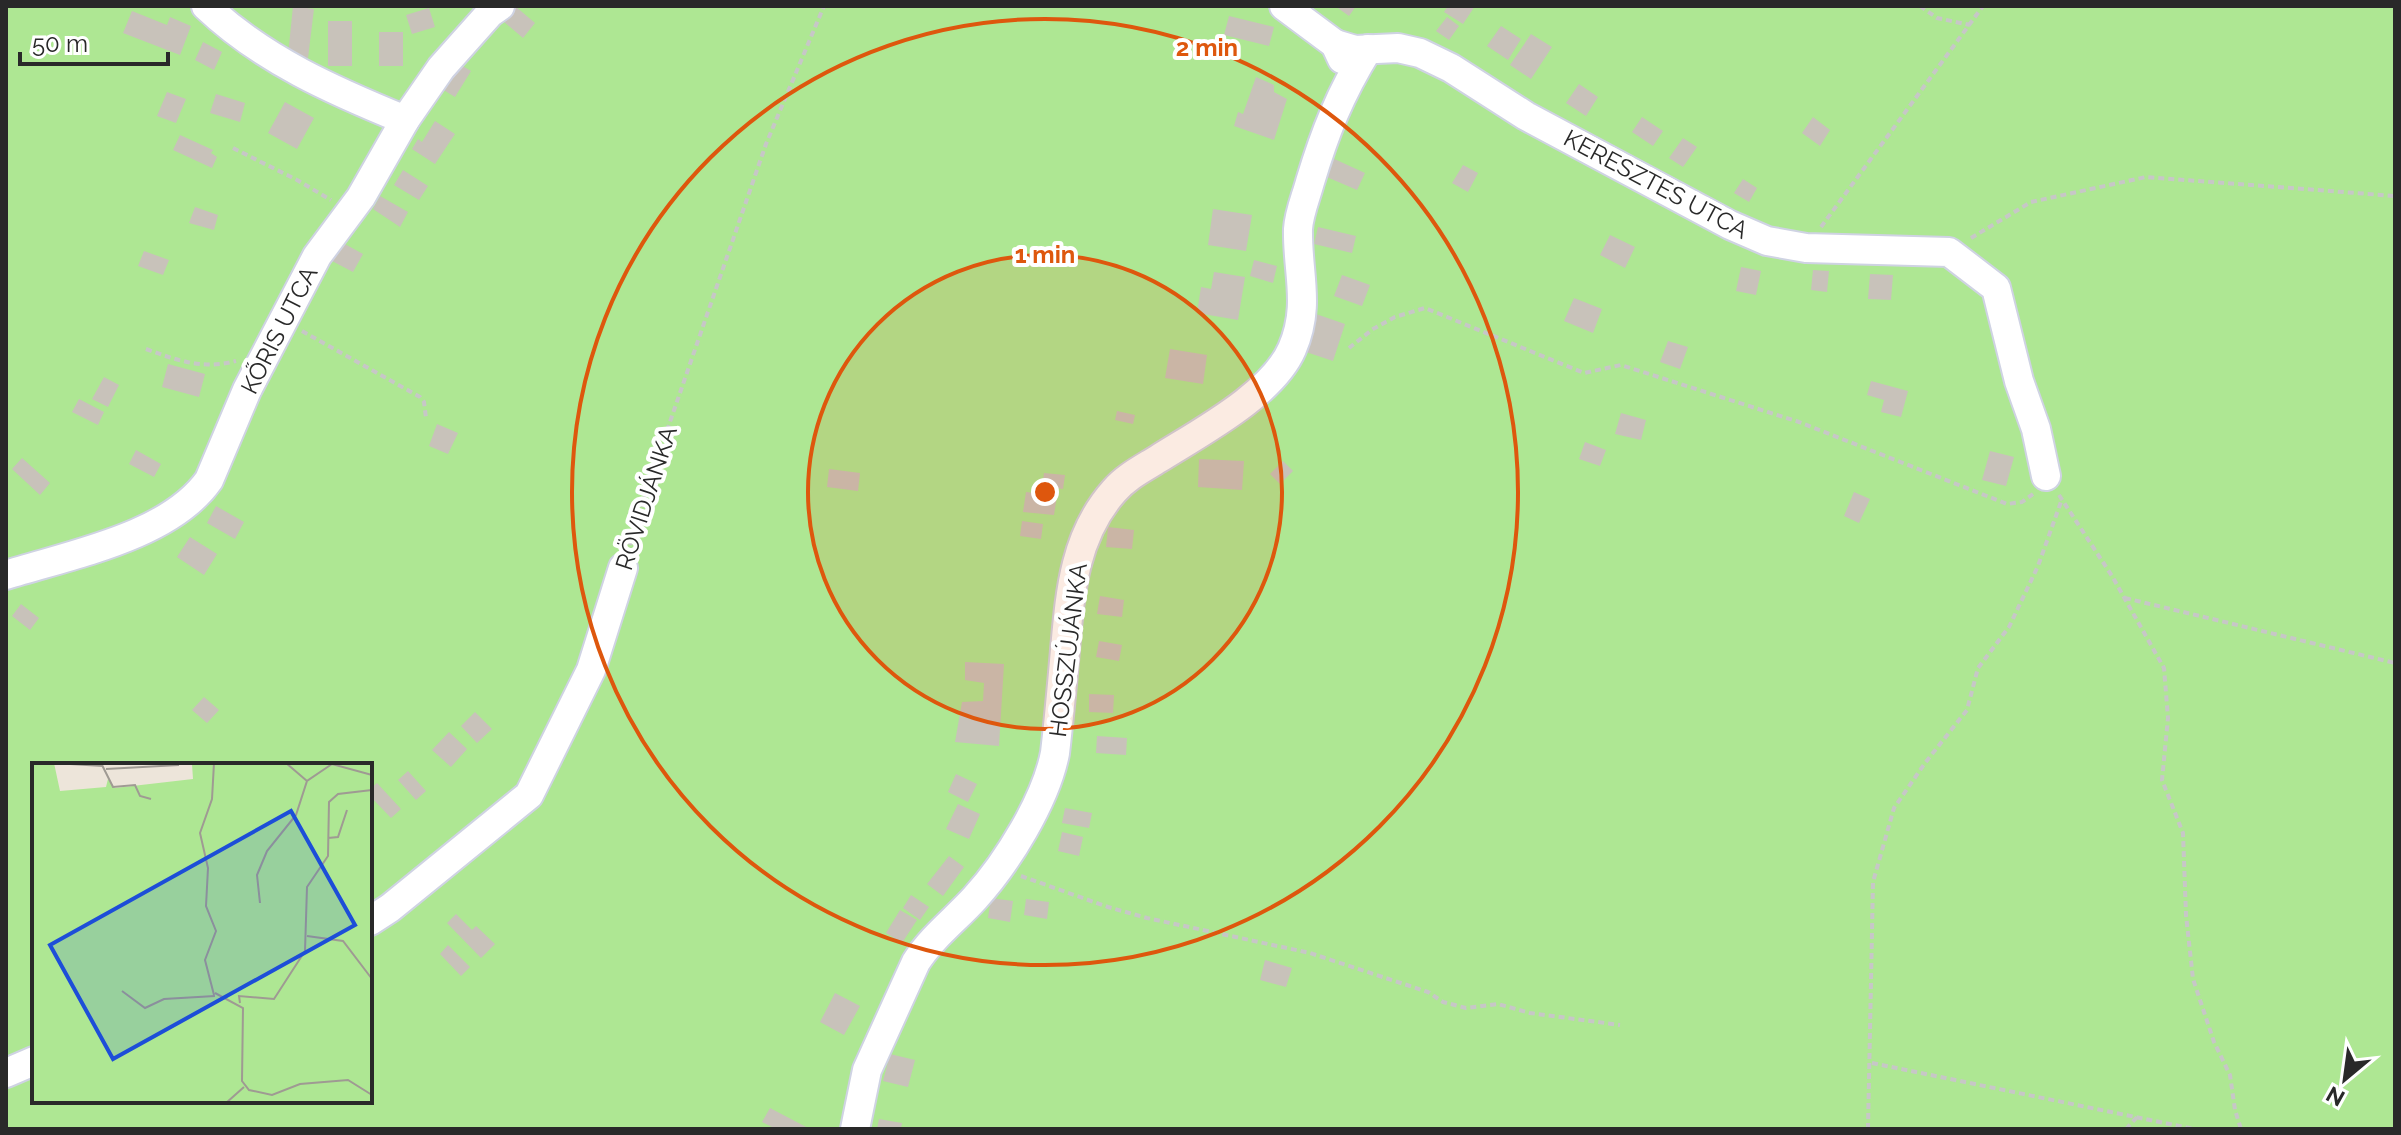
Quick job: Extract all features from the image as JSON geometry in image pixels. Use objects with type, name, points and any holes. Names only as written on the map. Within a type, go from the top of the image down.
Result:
[{"type":"street","points":[[206,6],[238,34],[289,68],[405,120]]},
{"type":"street","name":"KŐRIS UTCA","points":[[6,575],[108,543],[180,511],[191,502],[209,480],[247,390],[317,256],[350,212],[405,120],[441,68],[490,13],[500,6]]},
{"type":"street","name":"KERESZTES UTCA","points":[[1284,6],[1335,44],[1355,50],[1398,48],[1420,53],[1451,68],[1526,116],[1730,225],[1767,241],[1806,248],[1949,252]]},
{"type":"street","name":"KERESZTES UTCA","points":[[1335,44],[1350,78]]},
{"type":"street","points":[[1350,78],[1368,49]]},
{"type":"street","name":"HOSSZÚJÁNKA","points":[[855,1129],[867,1070],[916,962],[927,945],[1000,869],[1051,776],[1071,579],[1093,522],[1126,479],[1239,408],[1272,378],[1292,350],[1304,302],[1298,228],[1301,213],[1326,128],[1350,78]]},
{"type":"street","points":[[1949,252],[1996,288],[2019,381],[2054,488]]},
{"type":"street","name":"RÖVIDJÁNKA","points":[[372,920],[529,795],[591,670],[623,568]]},
{"type":"street","points":[[6,1073],[32,1062]]},
{"type":"path","name":"RÖVIDJÁNKA","points":[[623,568],[653,471],[766,144],[824,6]]},
{"type":"path","points":[[1920,6],[1937,18],[1970,25]]},
{"type":"path","points":[[1806,248],[1871,155],[1983,6]]},
{"type":"path","points":[[233,148],[297,180],[350,212]]},
{"type":"path","points":[[1949,252],[2031,202],[2146,177],[2395,196]]},
{"type":"path","points":[[1349,348],[1395,317],[1425,308],[1584,373],[1621,365],[1799,422],[2007,504],[2054,488]]},
{"type":"path","points":[[283,320],[420,397],[424,402],[426,418]]},
{"type":"path","points":[[146,349],[177,361],[203,366],[222,365],[268,350]]},
{"type":"path","points":[[2054,488],[2125,598],[2164,668],[2168,718],[2162,780],[2183,833],[2186,915],[2193,979],[2214,1042],[2230,1075],[2241,1129]]},
{"type":"path","points":[[1868,1129],[1873,882],[1894,808],[1967,710],[1978,668],[2009,627],[2038,566],[2054,488]]},
{"type":"path","points":[[2125,598],[2395,663]]},
{"type":"path","points":[[1000,869],[1147,918],[1310,953],[1428,992],[1443,1002],[1466,1008],[1498,1004],[1530,1013],[1620,1025]]},
{"type":"path","points":[[1871,1062],[2194,1129]]},
{"type":"path","points":[[2126,1129],[2138,1116]]},
{"type":"green space","points":[[6,6],[2395,6],[2395,1129],[6,1129]]},
{"type":"building","points":[[293,6],[314,9],[308,58],[288,55]]},
{"type":"building","points":[[515,6],[535,23],[523,38],[503,21]]},
{"type":"building","points":[[1335,6],[1356,6],[1349,16]]},
{"type":"building","points":[[1448,6],[1475,6],[1463,24],[1444,12]]},
{"type":"building","points":[[429,8],[435,27],[412,34],[406,15]]},
{"type":"building","points":[[132,11],[167,25],[170,17],[191,26],[180,55],[123,33]]},
{"type":"building","points":[[1229,16],[1274,27],[1269,46],[1224,35]]},
{"type":"building","points":[[1447,17],[1459,26],[1449,40],[1436,31]]},
{"type":"building","points":[[328,21],[352,21],[352,66],[328,66]]},
{"type":"building","points":[[1501,26],[1521,39],[1508,60],[1487,46]]},
{"type":"building","points":[[379,32],[403,32],[403,66],[379,66]]},
{"type":"building","points":[[1531,34],[1552,47],[1531,79],[1510,65]]},
{"type":"building","points":[[203,42],[222,52],[214,70],[195,60]]},
{"type":"building","points":[[453,60],[471,71],[455,97],[437,86]]},
{"type":"building","points":[[1256,77],[1274,85],[1274,92],[1287,99],[1274,140],[1234,126],[1238,112],[1243,114]]},
{"type":"building","points":[[1579,84],[1598,97],[1586,116],[1566,103]]},
{"type":"building","points":[[167,92],[186,99],[176,123],[157,116]]},
{"type":"building","points":[[216,94],[245,103],[240,122],[210,113]]},
{"type":"building","points":[[285,102],[314,118],[297,149],[268,133]]},
{"type":"building","points":[[1642,117],[1663,131],[1653,146],[1632,132]]},
{"type":"building","points":[[1813,117],[1830,130],[1820,146],[1802,133]]},
{"type":"building","points":[[435,121],[455,134],[435,164],[412,149],[418,139],[422,142]]},
{"type":"building","points":[[180,135],[213,150],[211,153],[217,157],[212,168],[173,150]]},
{"type":"building","points":[[1683,138],[1697,147],[1683,167],[1669,158]]},
{"type":"building","points":[[1330,157],[1365,173],[1357,190],[1322,175]]},
{"type":"building","points":[[1463,165],[1478,173],[1468,192],[1452,183]]},
{"type":"building","points":[[403,170],[428,186],[419,200],[394,185]]},
{"type":"building","points":[[1743,179],[1757,188],[1749,202],[1734,193]]},
{"type":"building","points":[[380,196],[408,212],[400,227],[373,209]]},
{"type":"building","points":[[195,207],[218,215],[214,230],[189,223]]},
{"type":"building","points":[[1213,209],[1252,215],[1246,251],[1208,245]]},
{"type":"building","points":[[1318,227],[1356,236],[1352,253],[1314,244]]},
{"type":"building","points":[[1610,235],[1635,247],[1625,268],[1600,255]]},
{"type":"building","points":[[343,243],[363,254],[353,272],[332,261]]},
{"type":"building","points":[[144,251],[169,260],[163,275],[138,266]]},
{"type":"building","points":[[1254,260],[1277,266],[1273,283],[1250,276]]},
{"type":"building","points":[[1741,267],[1761,271],[1756,295],[1736,291]]},
{"type":"building","points":[[1813,270],[1829,271],[1827,292],[1811,290]]},
{"type":"building","points":[[1214,272],[1245,277],[1238,320],[1197,313],[1201,287],[1211,289]]},
{"type":"building","points":[[1870,274],[1893,275],[1891,300],[1868,299]]},
{"type":"building","points":[[1342,275],[1370,285],[1362,306],[1334,296]]},
{"type":"building","points":[[1574,298],[1602,309],[1593,333],[1564,321]]},
{"type":"building","points":[[1313,313],[1345,324],[1333,361],[1300,350]]},
{"type":"building","points":[[1668,341],[1688,347],[1680,369],[1660,362]]},
{"type":"building","points":[[1170,349],[1207,355],[1203,384],[1165,378]]},
{"type":"building","points":[[168,364],[205,374],[199,397],[162,387]]},
{"type":"building","points":[[104,377],[119,385],[108,407],[92,399]]},
{"type":"building","points":[[1871,381],[1908,391],[1901,417],[1881,412],[1884,400],[1867,395]]},
{"type":"building","points":[[79,399],[104,412],[98,425],[72,412]]},
{"type":"building","points":[[1117,411],[1135,415],[1133,424],[1115,420]]},
{"type":"building","points":[[1621,413],[1646,420],[1641,440],[1615,434]]},
{"type":"building","points":[[437,424],[458,433],[448,454],[429,446]]},
{"type":"building","points":[[1585,442],[1606,450],[1600,466],[1579,459]]},
{"type":"building","points":[[136,450],[161,464],[154,477],[129,464]]},
{"type":"building","points":[[1990,451],[2014,457],[2006,486],[1982,480]]},
{"type":"building","points":[[22,458],[50,483],[40,495],[12,469]]},
{"type":"building","points":[[1199,459],[1244,461],[1242,490],[1198,487]]},
{"type":"building","points":[[1283,461],[1293,471],[1280,484],[1270,474]]},
{"type":"building","points":[[829,469],[860,473],[858,491],[827,487]]},
{"type":"building","points":[[1044,473],[1065,475],[1063,489],[1042,486]]},
{"type":"building","points":[[1026,492],[1057,496],[1054,515],[1023,512]]},
{"type":"building","points":[[1854,492],[1870,499],[1859,523],[1844,516]]},
{"type":"building","points":[[216,506],[244,522],[235,539],[207,523]]},
{"type":"building","points":[[1022,521],[1043,524],[1041,539],[1020,536]]},
{"type":"building","points":[[1108,527],[1134,530],[1132,549],[1106,547]]},
{"type":"building","points":[[190,537],[217,554],[204,575],[177,557]]},
{"type":"building","points":[[1100,596],[1124,600],[1122,617],[1097,614]]},
{"type":"building","points":[[21,604],[39,618],[30,630],[12,616]]},
{"type":"building","points":[[1099,641],[1122,645],[1119,661],[1096,657]]},
{"type":"building","points":[[965,662],[1004,664],[999,746],[955,742],[962,702],[983,701],[984,683],[965,680]]},
{"type":"building","points":[[1089,694],[1114,695],[1113,713],[1089,712]]},
{"type":"building","points":[[204,697],[219,710],[207,723],[192,710]]},
{"type":"building","points":[[475,712],[492,729],[477,743],[461,726]]},
{"type":"building","points":[[449,732],[467,749],[451,767],[432,750]]},
{"type":"building","points":[[1097,736],[1127,738],[1126,755],[1096,753]]},
{"type":"building","points":[[408,771],[426,791],[416,800],[398,780]]},
{"type":"building","points":[[956,774],[977,784],[968,802],[948,792]]},
{"type":"building","points":[[377,783],[401,809],[391,818],[372,798],[372,787]]},
{"type":"building","points":[[958,804],[980,814],[969,839],[946,829]]},
{"type":"building","points":[[1065,808],[1092,813],[1089,828],[1062,823]]},
{"type":"building","points":[[1062,832],[1083,837],[1079,856],[1058,851]]},
{"type":"building","points":[[949,856],[964,867],[943,896],[927,884]]},
{"type":"building","points":[[911,895],[929,907],[920,920],[903,908]]},
{"type":"building","points":[[991,898],[1013,901],[1010,922],[988,918]]},
{"type":"building","points":[[1026,899],[1049,902],[1047,919],[1024,915]]},
{"type":"building","points":[[900,910],[917,920],[902,943],[886,933]]},
{"type":"building","points":[[456,914],[472,930],[476,926],[495,944],[481,958],[447,923]]},
{"type":"building","points":[[448,945],[470,967],[461,976],[440,954]]},
{"type":"building","points":[[1265,960],[1292,968],[1286,987],[1260,980]]},
{"type":"building","points":[[835,993],[860,1006],[844,1035],[820,1022]]},
{"type":"building","points":[[890,1054],[915,1060],[908,1087],[883,1081]]},
{"type":"building","points":[[770,1108],[810,1129],[776,1129],[762,1122]]},
{"type":"building","points":[[879,1119],[902,1123],[901,1129],[877,1129]]}]
